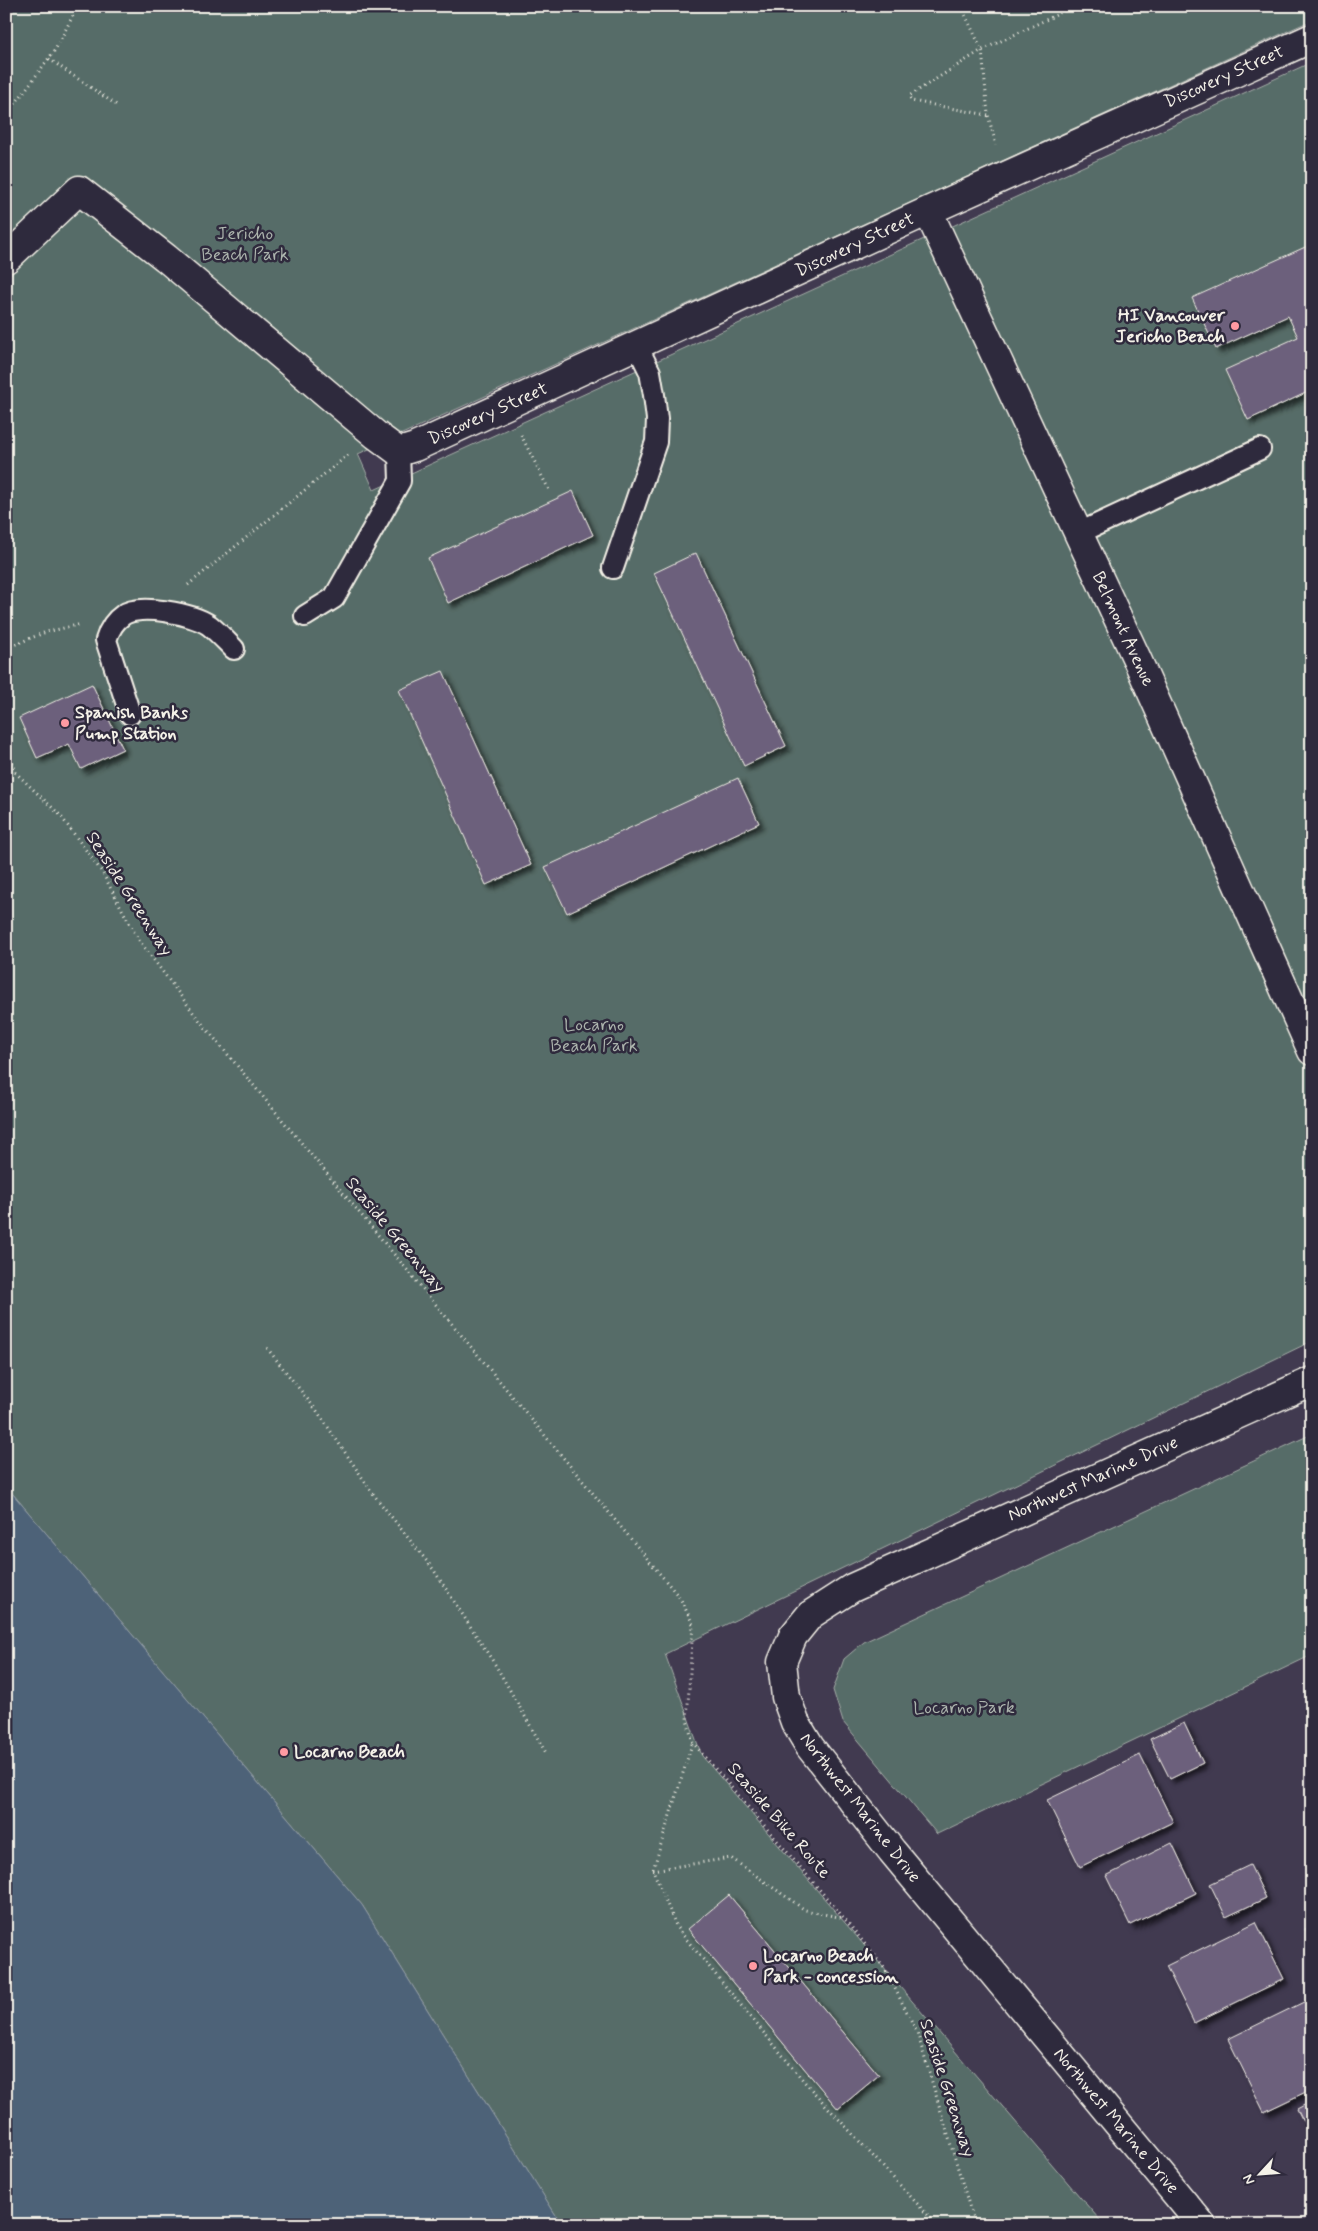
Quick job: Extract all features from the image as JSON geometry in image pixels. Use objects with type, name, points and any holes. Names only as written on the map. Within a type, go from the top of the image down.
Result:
[{"type":"street","name":"Discovery Street","points":[[399,452],[415,447],[1008,174],[1312,38]]},
{"type":"street","points":[[6,259],[79,190],[166,258],[376,435],[399,452]]},
{"type":"street","name":"Belmont Avenue","points":[[928,211],[1079,533],[1312,1051]]},
{"type":"street","name":"Northwest Marine Drive","points":[[1202,2225],[892,1851],[810,1747],[795,1722],[786,1698],[782,1662],[793,1636],[810,1615],[852,1588],[1312,1382]]},
{"type":"lane","points":[[612,568],[656,442],[657,419],[650,372],[637,346]]},
{"type":"lane","points":[[1079,533],[1260,449]]},
{"type":"lane","points":[[304,616],[334,598],[400,481],[399,452]]},
{"type":"lane","points":[[130,714],[106,640],[109,630],[124,614],[156,609],[180,614],[208,624],[234,649]]},
{"type":"path","points":[[6,116],[49,58],[78,6]]},
{"type":"path","points":[[962,6],[982,50],[988,115],[995,142],[1008,174]]},
{"type":"path","points":[[988,115],[912,101],[909,98],[910,95],[982,50],[1075,6]]},
{"type":"path","points":[[49,58],[118,106]]},
{"type":"path","points":[[520,433],[549,490]]},
{"type":"path","points":[[156,609],[198,578],[350,453]]},
{"type":"path","points":[[6,648],[46,632],[124,614]]},
{"type":"path","points":[[6,743],[16,773]]},
{"type":"path","name":"Seaside Greenway","points":[[6,768],[16,773],[60,814],[102,872],[138,939],[195,1015],[680,1598],[693,1624],[687,1720],[693,1743]]},
{"type":"path","points":[[267,1348],[317,1411],[374,1494],[433,1569],[496,1666],[546,1753]]},
{"type":"path","points":[[693,1743],[653,1870],[677,1928],[808,2086],[937,2225]]},
{"type":"path","name":"Seaside Bike Route","points":[[693,1743],[844,1918]]},
{"type":"path","points":[[653,1870],[732,1858],[805,1910],[844,1918]]},
{"type":"path","name":"Seaside Greenway","points":[[844,1918],[885,1968],[917,2032],[975,2225]]},
{"type":"green space","name":"Locarno Beach Park","points":[[6,6],[1312,6],[1312,20],[358,454],[374,490],[1312,62],[1312,1341],[665,1654],[702,1756],[1104,2225],[562,2225],[362,1905],[6,1486]]},
{"type":"green space","name":"Locarno Park","points":[[1312,1434],[1312,1655],[937,1834],[843,1722],[833,1690],[844,1659],[864,1642]]},
{"type":"water","points":[[6,1486],[362,1905],[562,2225],[6,2225]]},
{"type":"building","name":"HI Vancouver Jericho Beach","points":[[1312,244],[1312,390],[1248,420],[1225,370],[1298,337],[1288,316],[1216,349],[1192,298]]},
{"type":"building","points":[[573,491],[593,535],[448,603],[428,558]]},
{"type":"building","points":[[696,553],[786,746],[744,766],[654,573]]},
{"type":"building","points":[[443,671],[531,865],[486,885],[399,690]]},
{"type":"building","name":"Spanish Banks Pump Station","points":[[92,684],[123,749],[81,769],[69,744],[37,758],[19,718]]},
{"type":"building","points":[[738,778],[759,823],[567,913],[545,867]]},
{"type":"building","points":[[1184,1723],[1203,1763],[1170,1779],[1150,1739]]},
{"type":"building","points":[[1140,1755],[1173,1822],[1080,1867],[1047,1800]]},
{"type":"building","points":[[1172,1843],[1196,1893],[1130,1925],[1106,1876]]},
{"type":"building","points":[[1250,1865],[1266,1898],[1226,1917],[1210,1884]]},
{"type":"building","name":"Locarno Beach Park - concession","points":[[729,1895],[879,2075],[838,2109],[688,1929]]},
{"type":"building","points":[[1256,1922],[1284,1979],[1194,2023],[1166,1966]]},
{"type":"building","points":[[1312,1926],[1312,1942],[1305,1929]]},
{"type":"building","points":[[1312,1998],[1312,2089],[1264,2112],[1228,2039]]},
{"type":"building","points":[[1312,2101],[1312,2139],[1297,2109]]},
{"type":"place","name":"HI Vancouver Jericho Beach","points":[[1235,326]]},
{"type":"place","name":"Spanish Banks Pump Station","points":[[65,723]]},
{"type":"place","name":"Locarno Beach","points":[[284,1752]]},
{"type":"place","name":"Locarno Beach Park - concession","points":[[753,1966]]},
{"type":"park label","name":"Jericho Beach Park","points":[[245,244]]}]
